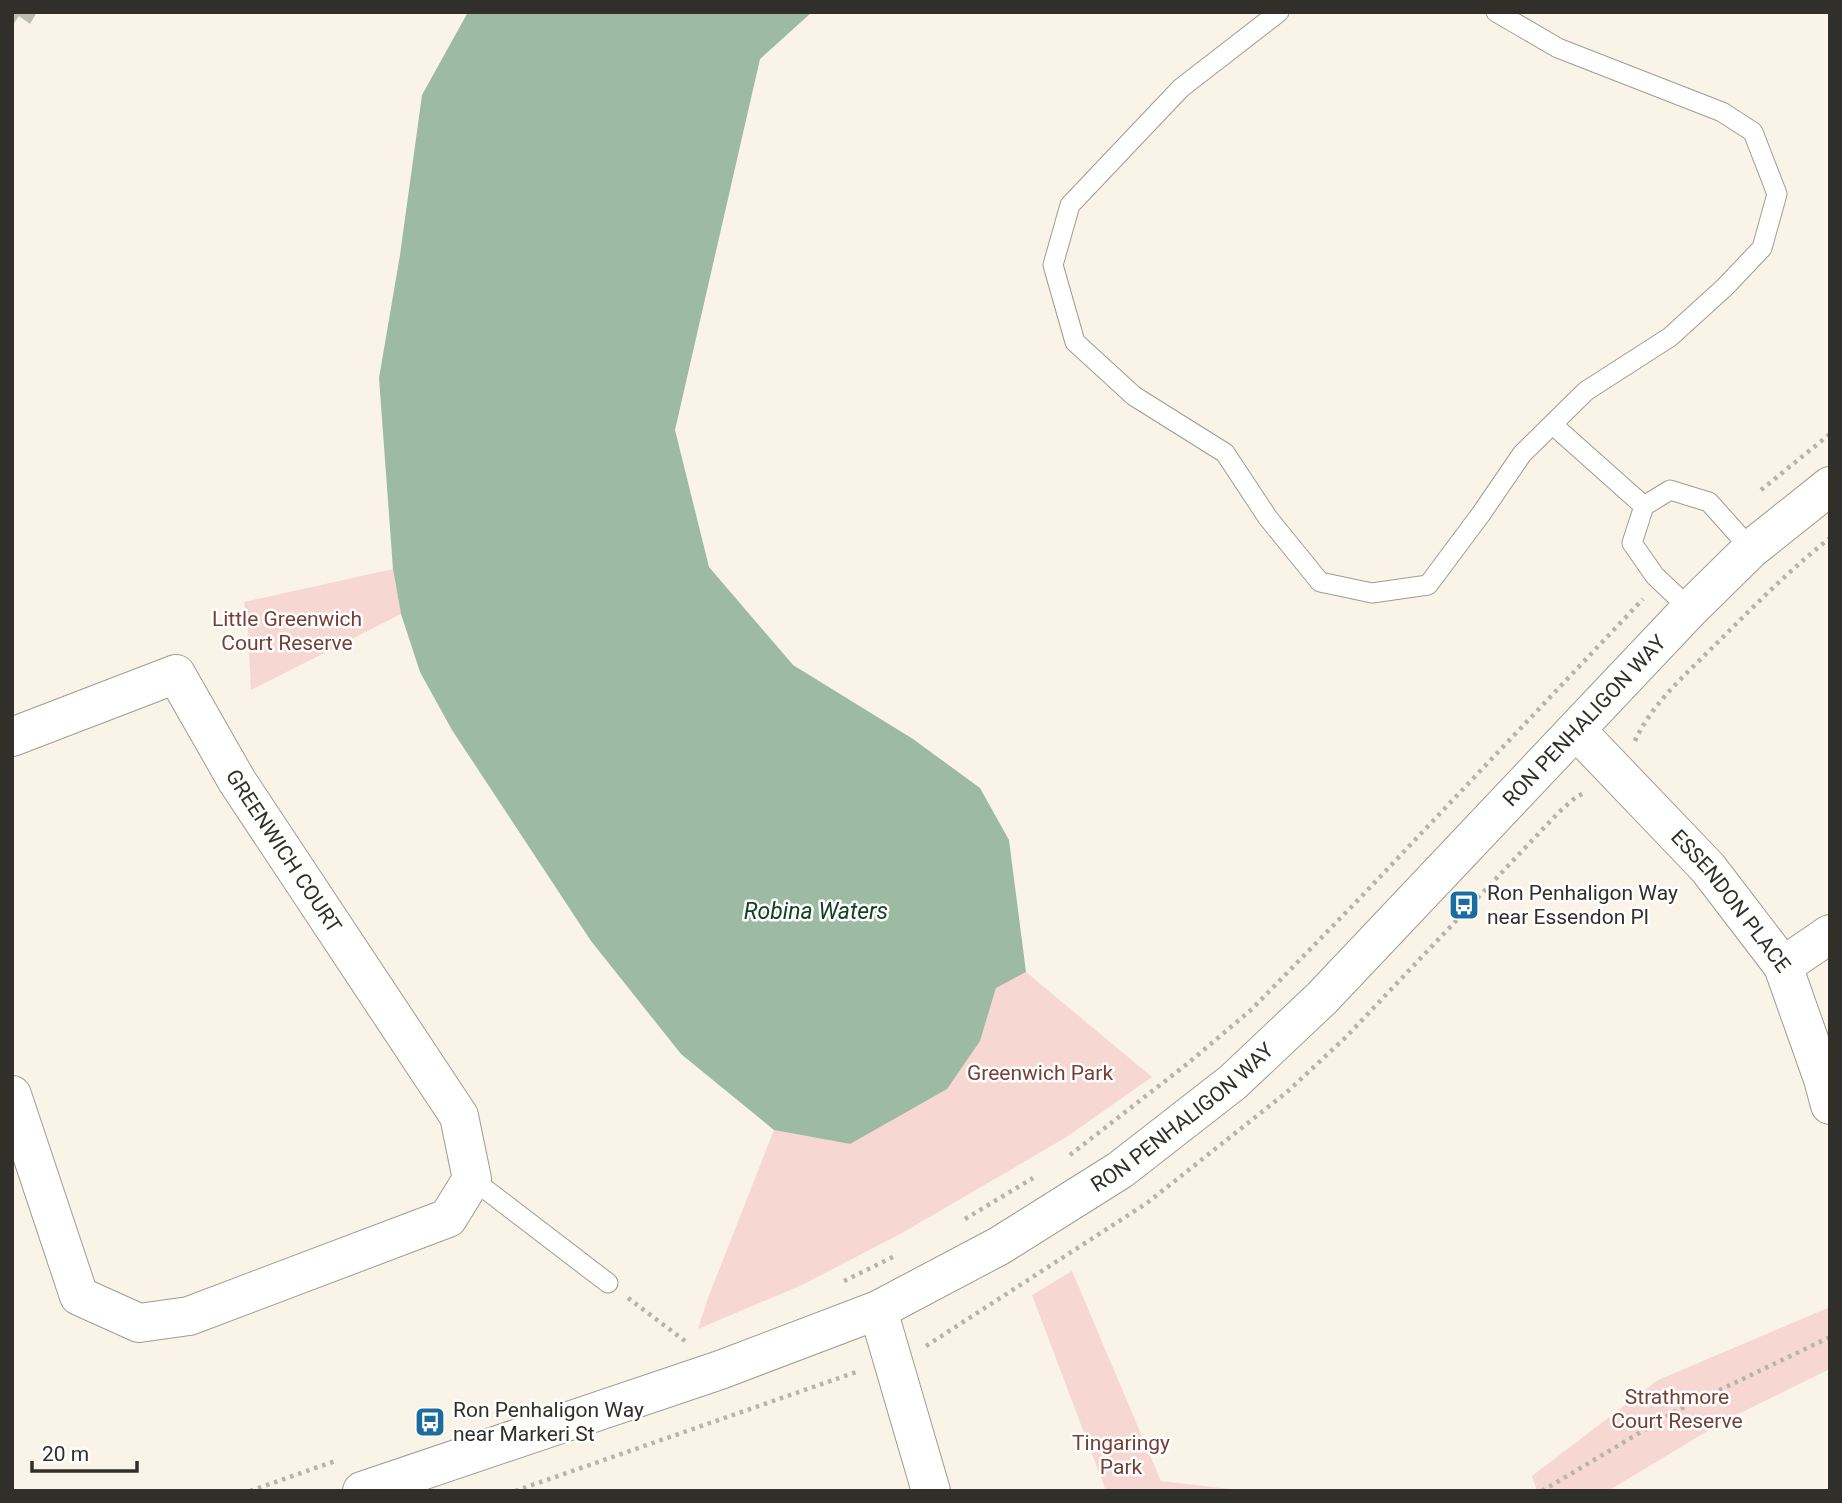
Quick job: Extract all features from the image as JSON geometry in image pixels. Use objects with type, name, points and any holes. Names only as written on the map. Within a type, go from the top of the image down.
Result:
[{"type":"street","name":"RON PENHALIGON WAY","points":[[362,1491],[720,1370],[878,1310],[999,1246],[1121,1170],[1233,1082],[1322,999],[1690,609],[1751,549],[1830,486]]},
{"type":"street","name":"GREENWICH COURT","points":[[12,737],[176,674],[237,781],[459,1116],[472,1179]]},
{"type":"street","name":"ESSENDON PLACE","points":[[1576,730],[1708,868],[1783,966],[1830,1105]]},
{"type":"street","points":[[1783,966],[1830,934]]},
{"type":"street","points":[[12,1094],[79,1296],[139,1323],[190,1316],[448,1218],[472,1179]]},
{"type":"street","points":[[878,1310],[931,1491]]},
{"type":"lane","points":[[1279,12],[1181,88],[1070,205],[1053,265],[1075,342],[1134,396],[1225,453],[1268,518],[1320,582],[1372,593],[1428,584],[1522,454],[1586,391],[1670,337],[1725,287],[1762,248],[1777,194],[1754,132],[1721,111],[1558,48],[1496,12]]},
{"type":"lane","points":[[1553,425],[1644,506]]},
{"type":"lane","points":[[1690,609],[1655,576],[1632,543],[1644,506],[1670,490],[1709,502],[1751,549]]},
{"type":"lane","points":[[472,1179],[608,1283]]},
{"type":"path","points":[[1755,495],[1830,434]]},
{"type":"path","points":[[1070,1155],[1187,1064],[1252,1009],[1650,591]]},
{"type":"path","points":[[954,1226],[1035,1176]]},
{"type":"path","points":[[837,1284],[894,1256]]},
{"type":"path","points":[[608,1283],[685,1341]]},
{"type":"path","points":[[672,1346],[697,1337]]},
{"type":"path","points":[[1542,1491],[1676,1411],[1830,1337]]},
{"type":"path","points":[[250,1491],[342,1459]]},
{"type":"green space","name":"Little Greenwich Court Reserve","points":[[393,569],[401,614],[251,690],[244,602]]},
{"type":"green space","name":"Greenwich Park","points":[[1026,972],[1152,1077],[1065,1138],[902,1233],[802,1285],[698,1329],[774,1130],[850,1144],[980,1041],[996,988]]},
{"type":"green space","name":"Tingaringy Park","points":[[1072,1271],[1161,1481],[1247,1491],[1106,1491],[1032,1295]]},
{"type":"green space","name":"Strathmore Court Reserve","points":[[1830,1307],[1830,1369],[1726,1420],[1608,1491],[1537,1491],[1532,1476],[1658,1380]]},
{"type":"water","name":"Robina Waters","points":[[468,12],[812,12],[760,59],[675,430],[709,567],[793,665],[913,739],[980,788],[1009,840],[1026,972],[996,988],[980,1041],[947,1089],[850,1144],[774,1130],[681,1054],[591,941],[452,730],[420,672],[401,614],[393,569],[379,378],[400,255],[422,95]]},
{"type":"building","points":[[12,12],[37,12],[30,24],[19,16],[12,26]]},
{"type":"place","name":"Ron Penhaligon Way near Essendon Pl","points":[[1464,905]]},
{"type":"place","name":"Ron Penhaligon Way near Markeri St","points":[[430,1422]]}]
